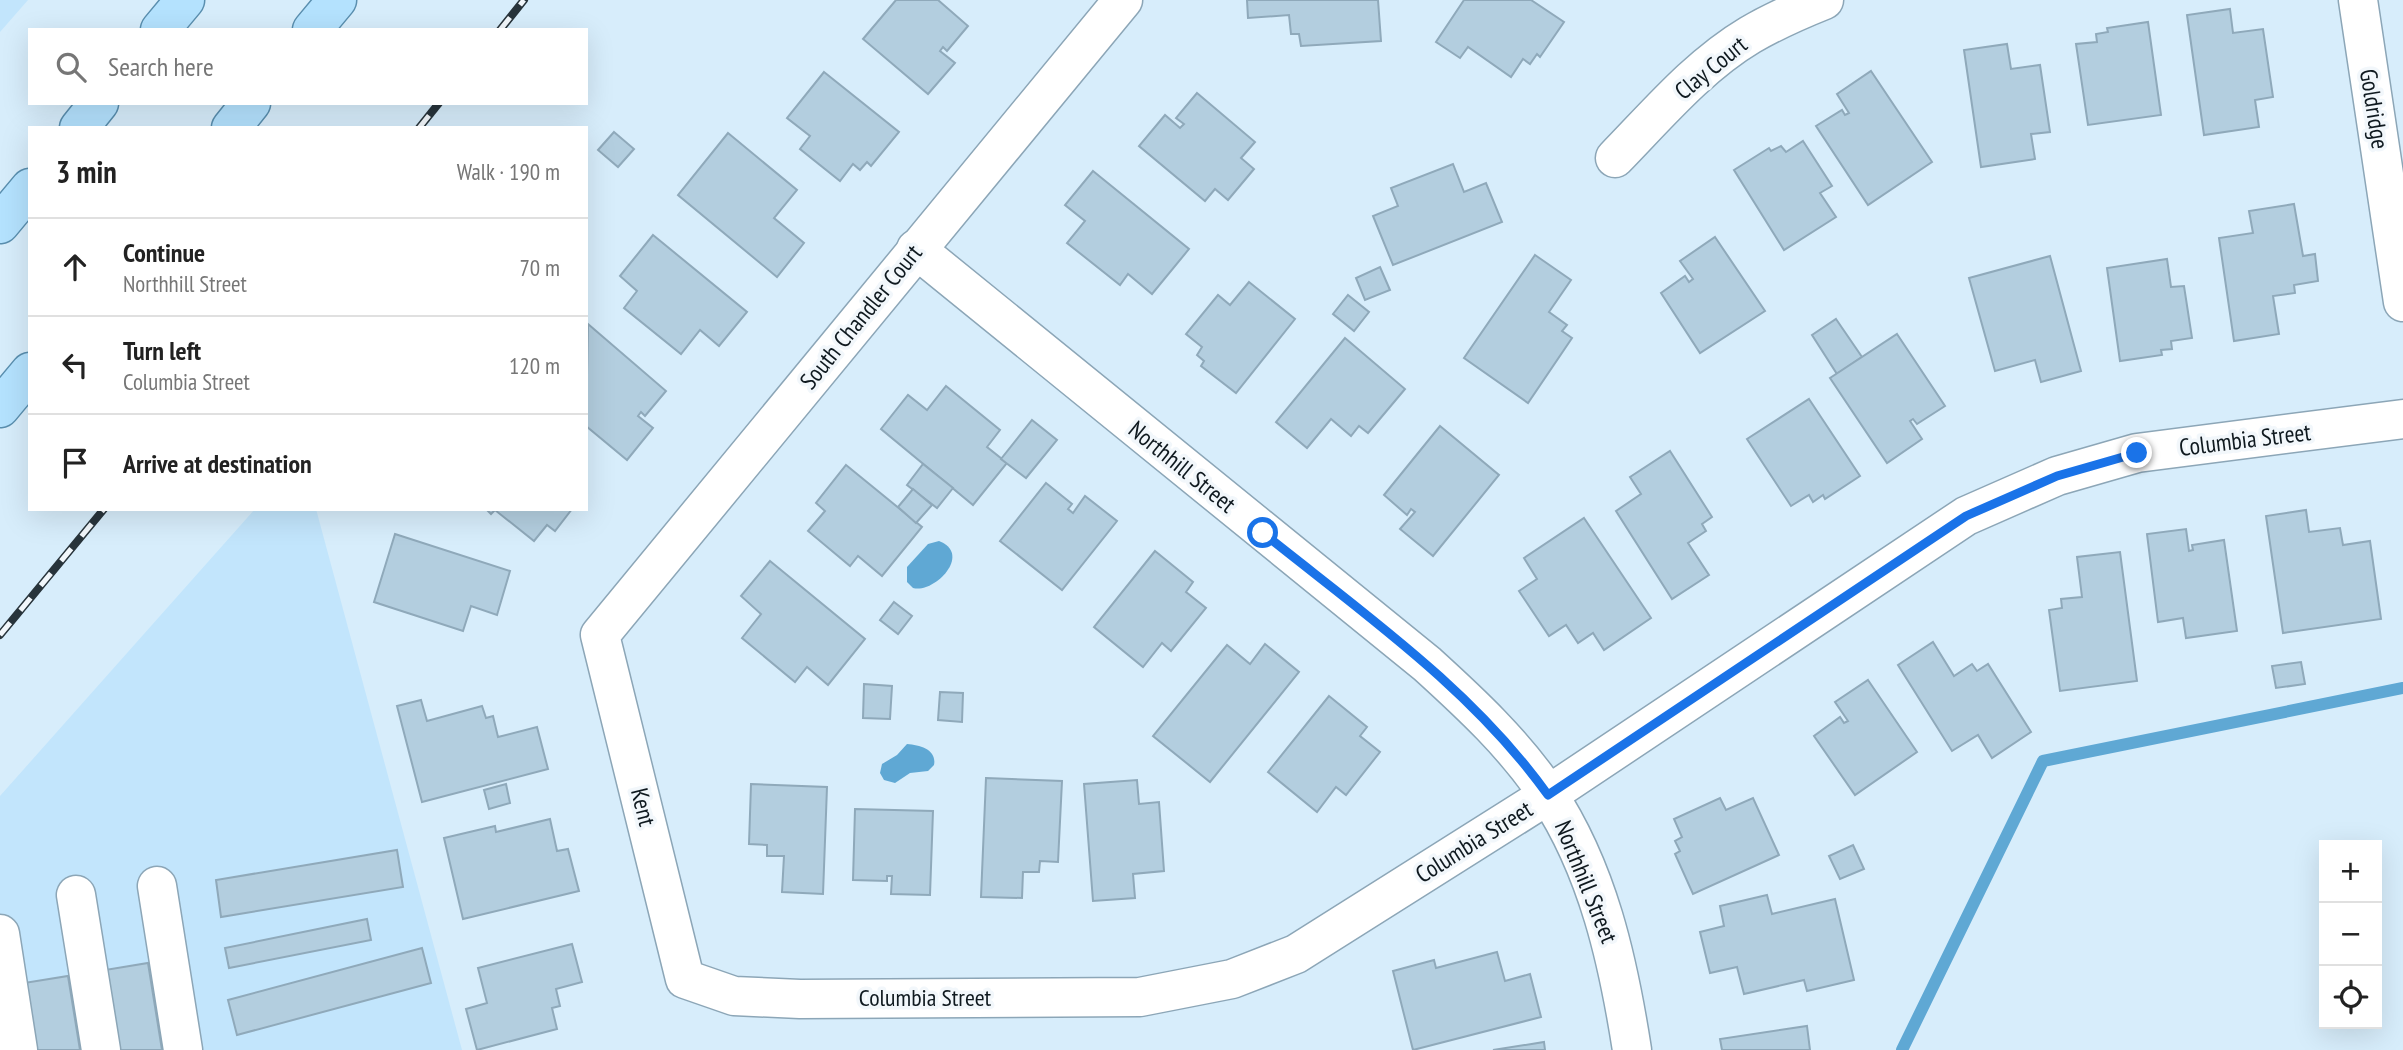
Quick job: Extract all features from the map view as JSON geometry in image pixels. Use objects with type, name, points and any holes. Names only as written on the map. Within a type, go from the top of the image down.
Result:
[{"type":"main road","points":[[162,28],[185,0]]},
{"type":"main road","points":[[314,28],[337,0]]},
{"type":"main road","points":[[81,126],[97,105]]},
{"type":"main road","points":[[233,126],[249,105]]},
{"type":"main road","points":[[0,224],[28,190]]},
{"type":"main road","points":[[0,408],[28,374]]},
{"type":"street","name":"South Chandler Court","points":[[600,635],[1123,0]]},
{"type":"street","name":"Clay Court","points":[[1615,159],[1681,90],[1712,62],[1748,36],[1824,0]]},
{"type":"street","name":"Goldridge","points":[[2358,0],[2403,302]]},
{"type":"street","name":"Northhill Street","points":[[916,249],[1427,664],[1492,724],[1548,795],[1584,863],[1608,930],[1625,1004],[1632,1050]]},
{"type":"street","name":"Columbia Street","points":[[685,979],[734,996],[800,999],[1140,997],[1232,979],[1296,954],[1548,795],[1966,516],[2057,476],[2137,453],[2403,419]]},
{"type":"street","name":"Kent","points":[[600,635],[685,979]]},
{"type":"street","points":[[157,886],[183,1050]]},
{"type":"street","points":[[76,895],[101,1050]]},
{"type":"street","points":[[0,934],[18,1050]]},
{"type":"shaded area","points":[[0,0],[28,0],[0,32]]},
{"type":"shaded area","points":[[253,511],[317,511],[462,1050],[0,1050],[0,796]]},
{"type":"water","points":[[939,541],[949,547],[952,555],[947,572],[931,585],[913,588],[907,582],[907,567],[928,544]]},
{"type":"water","points":[[907,744],[930,752],[934,765],[928,771],[910,773],[895,783],[884,780],[880,773],[882,764],[897,755]]},
{"type":"building","points":[[896,0],[938,0],[968,26],[947,51],[943,47],[940,51],[955,63],[928,94],[863,39]]},
{"type":"building","points":[[1247,0],[1378,0],[1381,41],[1301,46],[1299,34],[1291,34],[1289,15],[1248,18]]},
{"type":"building","points":[[1464,0],[1531,0],[1564,22],[1540,57],[1537,54],[1530,64],[1523,59],[1511,77],[1468,47],[1460,58],[1436,42]]},
{"type":"building","points":[[2230,9],[2233,33],[2263,29],[2273,97],[2255,100],[2259,127],[2204,135],[2187,15]]},
{"type":"building","points":[[2148,22],[2161,115],[2088,125],[2076,44],[2097,42],[2096,34],[2108,32],[2107,28]]},
{"type":"building","points":[[2007,44],[2011,69],[2040,65],[2050,132],[2031,134],[2035,159],[1981,167],[1964,50]]},
{"type":"building","points":[[1871,71],[1932,162],[1868,205],[1816,126],[1842,110],[1845,115],[1849,113],[1837,94]]},
{"type":"building","points":[[824,72],[899,132],[871,166],[867,162],[860,170],[853,164],[840,181],[800,149],[810,136],[787,118]]},
{"type":"building","points":[[1197,93],[1255,142],[1241,158],[1254,169],[1228,200],[1215,189],[1205,201],[1139,146],[1165,115],[1180,128],[1184,124],[1176,118]]},
{"type":"building","points":[[614,132],[634,149],[618,167],[598,150]]},
{"type":"building","points":[[728,133],[797,190],[774,218],[804,243],[777,277],[678,195]]},
{"type":"building","points":[[1803,141],[1832,186],[1820,193],[1836,217],[1784,250],[1734,170],[1769,148],[1771,151],[1781,146],[1786,152]]},
{"type":"building","points":[[1453,164],[1464,192],[1486,183],[1502,222],[1393,265],[1373,216],[1398,206],[1391,188]]},
{"type":"building","points":[[1093,171],[1189,249],[1152,294],[1128,274],[1120,285],[1067,243],[1085,221],[1065,205]]},
{"type":"building","points":[[2294,204],[2303,256],[2315,254],[2318,281],[2294,285],[2295,293],[2273,296],[2279,334],[2234,341],[2219,238],[2253,233],[2249,211]]},
{"type":"building","points":[[653,235],[747,312],[719,346],[700,330],[681,354],[624,308],[637,291],[620,276]]},
{"type":"building","points":[[1715,237],[1765,311],[1700,353],[1661,293],[1685,276],[1689,282],[1693,279],[1680,261]]},
{"type":"building","points":[[1535,255],[1571,280],[1549,312],[1567,325],[1562,331],[1572,338],[1528,403],[1464,358]]},
{"type":"building","points":[[2050,256],[2081,371],[2041,382],[2035,360],[1995,371],[1969,278]]},
{"type":"building","points":[[2167,259],[2171,287],[2184,286],[2192,338],[2171,341],[2172,349],[2161,350],[2162,355],[2120,361],[2107,268]]},
{"type":"building","points":[[1380,267],[1390,290],[1365,300],[1356,278]]},
{"type":"building","points":[[1249,282],[1295,319],[1236,393],[1201,366],[1204,361],[1197,355],[1202,347],[1186,334],[1218,295],[1230,305]]},
{"type":"building","points":[[1348,295],[1369,312],[1354,331],[1333,314]]},
{"type":"building","points":[[1836,319],[1862,357],[1837,374],[1812,335]]},
{"type":"building","points":[[588,324],[666,391],[645,416],[641,412],[638,416],[653,428],[627,460],[588,428]]},
{"type":"building","points":[[1897,334],[1945,406],[1917,424],[1913,419],[1910,421],[1922,439],[1887,463],[1830,378]]},
{"type":"building","points":[[1345,338],[1405,389],[1368,433],[1359,426],[1351,436],[1331,419],[1307,448],[1276,422]]},
{"type":"building","points":[[946,386],[1000,430],[987,447],[1007,463],[973,505],[881,429],[908,395],[927,410]]},
{"type":"building","points":[[1809,399],[1860,476],[1825,499],[1823,495],[1813,502],[1809,495],[1791,506],[1747,439]]},
{"type":"building","points":[[1032,420],[1057,440],[1026,478],[1001,459]]},
{"type":"building","points":[[1440,426],[1499,475],[1433,556],[1400,529],[1415,512],[1411,509],[1407,515],[1384,495]]},
{"type":"building","points":[[1670,451],[1712,517],[1702,524],[1706,531],[1688,543],[1709,575],[1672,599],[1616,511],[1641,494],[1630,477]]},
{"type":"building","points":[[923,464],[953,488],[937,508],[907,485]]},
{"type":"building","points":[[846,465],[922,527],[882,576],[858,556],[850,566],[808,531],[825,511],[816,503]]},
{"type":"building","points":[[1046,483],[1072,504],[1068,509],[1073,513],[1085,496],[1117,521],[1062,590],[1000,541]]},
{"type":"building","points":[[913,489],[932,505],[916,523],[898,507]]},
{"type":"building","points":[[2306,510],[2309,532],[2340,528],[2343,545],[2370,541],[2381,619],[2283,633],[2266,516]]},
{"type":"building","points":[[496,511],[570,511],[555,531],[547,525],[534,541]]},
{"type":"building","points":[[1584,518],[1651,618],[1604,650],[1593,633],[1578,643],[1566,625],[1549,636],[1519,591],[1537,579],[1524,558]]},
{"type":"building","points":[[2186,529],[2189,551],[2193,550],[2192,545],[2224,540],[2237,631],[2186,638],[2183,618],[2158,622],[2147,534]]},
{"type":"building","points":[[395,534],[510,571],[497,615],[471,606],[463,631],[374,602]]},
{"type":"building","points":[[1155,551],[1193,582],[1186,592],[1206,608],[1171,651],[1162,643],[1143,667],[1094,627]]},
{"type":"building","points":[[2120,552],[2137,681],[2060,691],[2049,610],[2062,608],[2061,599],[2082,597],[2077,557]]},
{"type":"building","points":[[770,561],[865,639],[828,685],[807,667],[795,682],[742,638],[761,614],[741,596]]},
{"type":"building","points":[[894,602],[912,616],[898,634],[880,620]]},
{"type":"building","points":[[1933,642],[1954,676],[1972,664],[1977,671],[1988,664],[2031,732],[1992,758],[1978,735],[1952,751],[1898,665]]},
{"type":"building","points":[[1265,644],[1299,672],[1210,782],[1153,736],[1227,645],[1250,664]]},
{"type":"building","points":[[2301,662],[2305,684],[2276,688],[2272,666]]},
{"type":"building","points":[[1868,680],[1917,752],[1855,795],[1814,736],[1840,717],[1844,723],[1848,721],[1835,702]]},
{"type":"building","points":[[864,684],[892,686],[890,719],[863,718]]},
{"type":"building","points":[[940,692],[963,693],[962,722],[938,720]]},
{"type":"building","points":[[1329,696],[1367,727],[1360,736],[1380,752],[1346,795],[1336,787],[1317,812],[1268,772]]},
{"type":"building","points":[[421,700],[427,721],[482,706],[486,718],[493,716],[498,737],[537,727],[548,769],[422,802],[397,706]]},
{"type":"building","points":[[986,778],[1062,781],[1058,862],[1040,861],[1039,872],[1023,872],[1022,898],[981,897]]},
{"type":"building","points":[[1137,780],[1139,804],[1159,802],[1164,871],[1133,874],[1135,898],[1093,901],[1084,784]]},
{"type":"building","points":[[506,784],[510,803],[489,809],[484,790]]},
{"type":"building","points":[[751,784],[827,787],[823,894],[782,892],[784,856],[767,856],[767,845],[749,844]]},
{"type":"building","points":[[1720,798],[1726,810],[1753,798],[1779,855],[1693,894],[1675,854],[1680,851],[1675,841],[1682,837],[1674,819]]},
{"type":"building","points":[[855,809],[933,811],[930,895],[891,894],[892,876],[887,876],[887,881],[853,880]]},
{"type":"building","points":[[550,819],[557,851],[568,849],[579,891],[463,919],[444,838],[495,826],[496,832]]},
{"type":"building","points":[[1853,845],[1864,869],[1840,879],[1829,856]]},
{"type":"building","points":[[397,850],[403,887],[221,917],[216,880]]},
{"type":"building","points":[[1767,895],[1772,914],[1835,899],[1854,980],[1807,991],[1804,980],[1744,994],[1737,967],[1710,973],[1700,932],[1724,926],[1720,906]]},
{"type":"building","points":[[367,919],[371,940],[229,968],[225,948]]},
{"type":"building","points":[[572,944],[582,982],[556,989],[560,1006],[552,1008],[557,1029],[477,1050],[466,1009],[487,1003],[478,968]]},
{"type":"building","points":[[422,948],[431,983],[237,1035],[228,1000]]},
{"type":"building","points":[[1497,952],[1505,981],[1530,974],[1541,1017],[1413,1050],[1393,971],[1434,960],[1436,968]]},
{"type":"building","points":[[148,963],[162,1050],[118,1050],[105,970]]},
{"type":"building","points":[[68,976],[80,1050],[35,1050],[24,983]]},
{"type":"building","points":[[1807,1026],[1810,1050],[1722,1050],[1720,1039]]},
{"type":"building","points":[[1544,1042],[1545,1050],[1493,1050]]},
{"type":"waterway","points":[[1902,1050],[2043,761],[2403,688]]},
{"type":"railway","points":[[502,28],[524,0]]},
{"type":"railway","points":[[421,126],[437,105]]},
{"type":"railway","points":[[0,635],[102,511]]},
{"type":"route","points":[[1263,533],[1427,664],[1464,698],[1512,747],[1548,795],[1966,516],[2057,476],[2137,453]]}]
